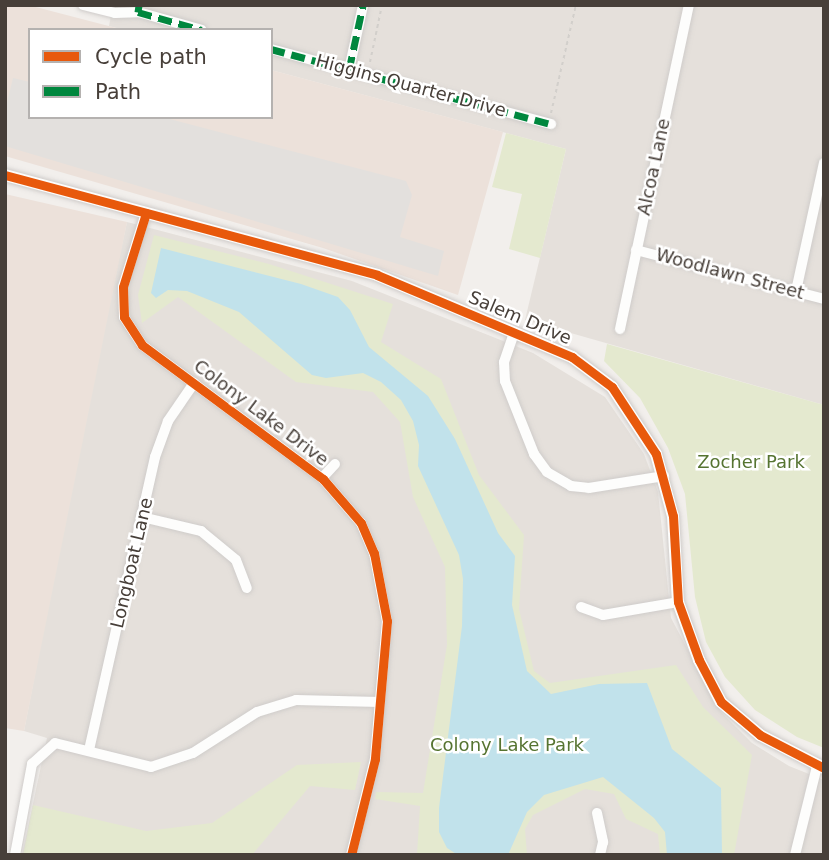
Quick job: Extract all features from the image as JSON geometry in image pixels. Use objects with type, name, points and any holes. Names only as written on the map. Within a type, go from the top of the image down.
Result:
[{"type":"street","points":[[83,5],[115,13],[138,9],[196,28]]},
{"type":"street","points":[[349,70],[363,5]]},
{"type":"street","name":"Alcoa Lane","points":[[620,329],[689,5]]},
{"type":"street","name":"Higgins Quarter Drive","points":[[273,50],[550,124]]},
{"type":"street","points":[[796,291],[824,163]]},
{"type":"street","name":"Salem Drive","points":[[5,175],[377,275],[572,357],[612,387],[640,423],[664,476],[673,516],[678,602],[699,660],[721,702],[760,735],[821,767]]},
{"type":"street","name":"Colony Lake Drive","points":[[146,213],[123,287],[124,317],[142,345],[322,478],[361,523],[374,553],[387,621],[374,759],[351,855]]},
{"type":"street","name":"Woodlawn Street","points":[[636,250],[824,299]]},
{"type":"street","points":[[514,333],[504,362],[505,381],[534,454],[547,472],[571,486],[589,488],[664,476]]},
{"type":"street","name":"Longboat Lane","points":[[89,750],[155,457],[168,421],[194,383]]},
{"type":"street","points":[[322,478],[335,464]]},
{"type":"street","points":[[142,517],[201,531],[236,560],[247,588]]},
{"type":"street","points":[[581,607],[603,615],[678,602]]},
{"type":"street","points":[[15,855],[32,764],[55,743],[151,767],[193,753],[257,712],[296,700],[380,702]]},
{"type":"street","points":[[795,855],[821,767]]},
{"type":"street","points":[[597,813],[603,842],[600,855]]},
{"type":"path","points":[[367,75],[382,5]]},
{"type":"path","points":[[550,124],[576,5]]},
{"type":"shaded area","points":[[5,5],[28,5],[116,28],[28,28],[28,119],[273,119],[273,71],[503,132],[458,295],[323,248],[5,156]]},
{"type":"shaded area","points":[[113,5],[824,5],[824,405],[525,320],[566,149],[273,71],[273,28],[109,26]]},
{"type":"shaded area","points":[[13,78],[28,82],[28,119],[170,119],[406,181],[412,195],[400,237],[444,251],[438,276],[5,146],[5,110]]},
{"type":"shaded area","points":[[5,194],[127,222],[24,731],[5,728]]},
{"type":"shaded area","points":[[127,222],[352,281],[533,353],[605,397],[644,454],[658,492],[671,618],[721,712],[752,743],[789,766],[824,780],[824,855],[22,855],[47,738],[24,731],[91,384]]},
{"type":"green space","points":[[506,133],[566,149],[540,258],[509,249],[522,194],[492,187]]},
{"type":"green space","name":"Colony Lake Park","points":[[154,235],[269,264],[393,304],[381,342],[441,379],[479,475],[524,535],[519,609],[534,671],[550,683],[676,665],[703,707],[752,755],[734,855],[660,855],[658,834],[626,819],[614,794],[585,789],[533,815],[525,829],[527,855],[417,855],[420,806],[375,799],[376,792],[423,793],[447,645],[445,567],[413,497],[400,422],[373,392],[296,382],[178,297],[142,323],[138,295]]},
{"type":"green space","name":"Zocher Park","points":[[607,344],[824,405],[824,748],[797,737],[755,710],[725,677],[706,642],[695,597],[685,494],[668,448],[640,398],[604,361]]},
{"type":"green space","points":[[361,762],[355,790],[310,786],[252,855],[23,855],[33,805],[146,831],[212,823],[297,765]]},
{"type":"water","name":"Colony Lake Park","points":[[161,248],[301,284],[338,297],[350,310],[369,347],[428,396],[455,439],[498,533],[515,556],[512,605],[527,671],[551,694],[599,684],[647,683],[672,749],[721,788],[722,855],[667,855],[665,832],[654,818],[603,777],[544,795],[527,812],[508,855],[458,855],[447,848],[439,832],[439,808],[462,626],[463,579],[459,555],[418,466],[419,445],[413,421],[401,400],[381,382],[363,373],[326,378],[312,375],[239,312],[187,291],[168,290],[156,298],[151,293]]},
{"type":"marked path","points":[[139,5],[138,12],[195,28]]},
{"type":"marked path","points":[[349,70],[363,5]]},
{"type":"marked path","points":[[273,50],[551,124]]},
{"type":"cycle path","points":[[5,175],[377,275],[572,357],[612,387],[656,454],[673,516],[678,602],[699,660],[721,702],[760,735],[824,768]]},
{"type":"cycle path","points":[[146,213],[123,287],[124,317],[142,345],[323,479],[361,523],[374,553],[387,621],[375,759],[351,855]]}]
